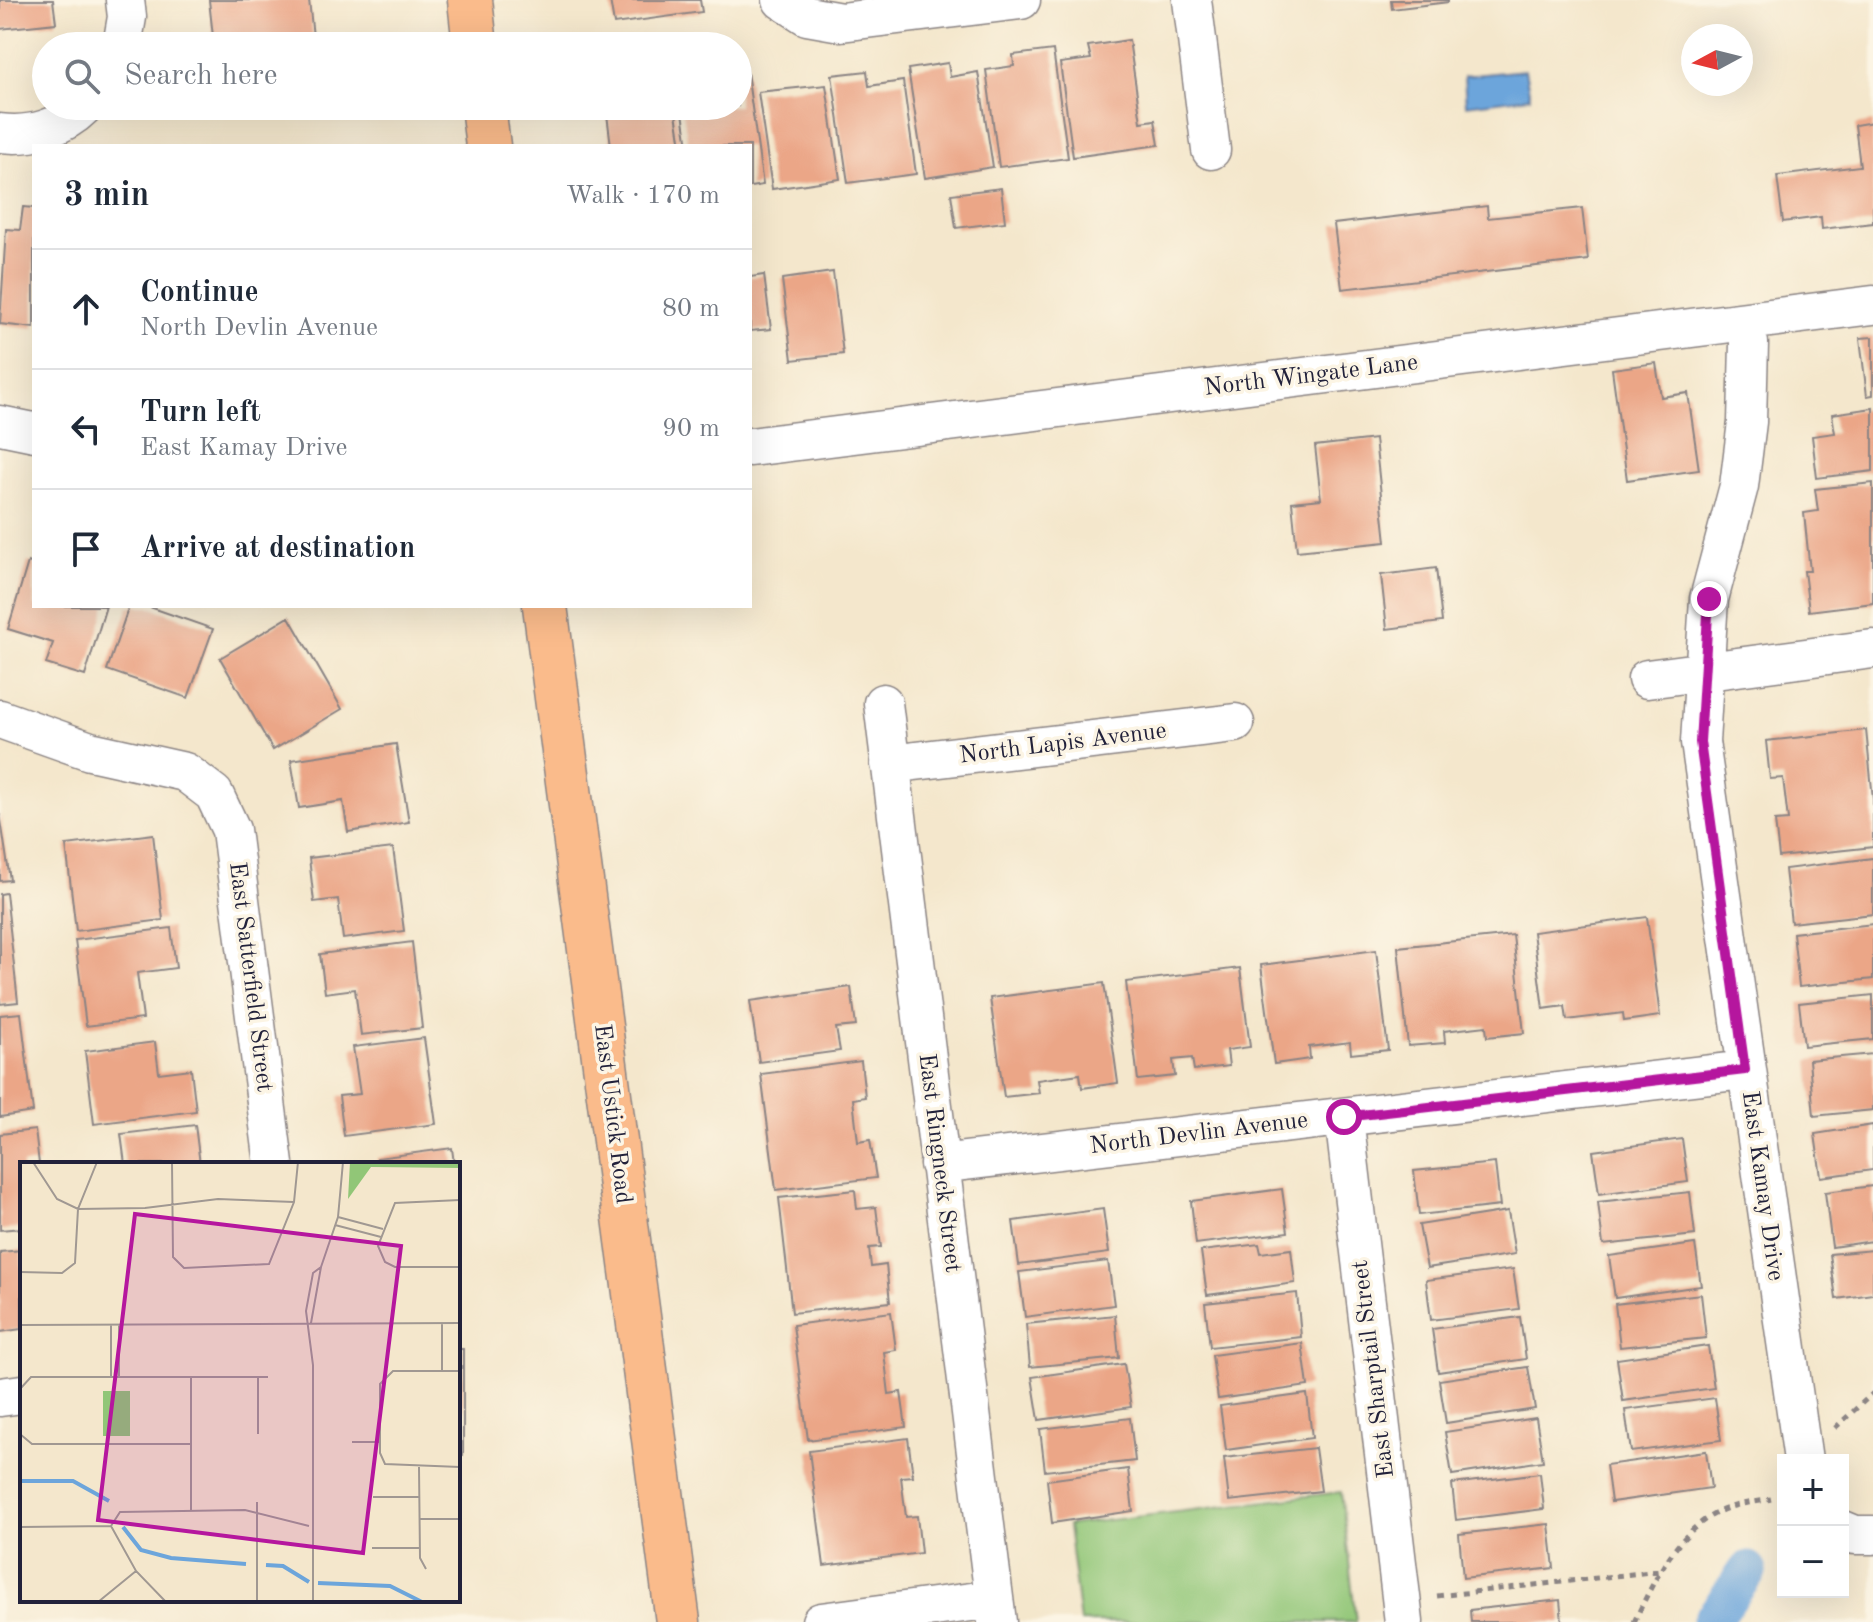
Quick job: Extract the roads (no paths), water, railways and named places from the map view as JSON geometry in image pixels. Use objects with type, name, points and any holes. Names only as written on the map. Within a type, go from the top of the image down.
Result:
[{"type":"main road","points":[[470,0],[473,32]]},
{"type":"main road","points":[[485,120],[488,144]]},
{"type":"main road","name":"East Ustick Road","points":[[545,608],[678,1622]]},
{"type":"street","points":[[124,32],[125,0]]},
{"type":"street","points":[[782,0],[807,16],[841,22],[1021,0]]},
{"type":"street","points":[[1192,0],[1211,150]]},
{"type":"street","points":[[0,133],[17,135],[47,129],[61,120]]},
{"type":"street","name":"North Wingate Lane","points":[[752,447],[1873,305]]},
{"type":"street","name":"East Kamay Drive","points":[[1749,343],[1747,422],[1739,486],[1709,599],[1702,671],[1700,742],[1745,1070],[1814,1446]]},
{"type":"street","points":[[0,425],[32,432]]},
{"type":"street","points":[[1647,679],[1873,649]]},
{"type":"street","name":"East Ringneck Street","points":[[883,703],[996,1611]]},
{"type":"street","name":"East Satterfield Street","points":[[0,719],[90,751],[185,772],[214,794],[231,830],[274,1162]]},
{"type":"street","name":"North Lapis Avenue","points":[[890,764],[1235,723]]},
{"type":"street","name":"North Devlin Avenue","points":[[939,1164],[1745,1070]]},
{"type":"street","name":"East Sharptail Street","points":[[1344,1117],[1403,1611]]},
{"type":"street","points":[[0,1397],[20,1394]]},
{"type":"street","points":[[1849,1532],[1873,1535]]},
{"type":"street","points":[[821,1622],[996,1611]]},
{"type":"water","points":[[1525,70],[1530,97],[1466,105],[1464,76]]},
{"type":"waterway","points":[[1711,1622],[1748,1570]]}]
